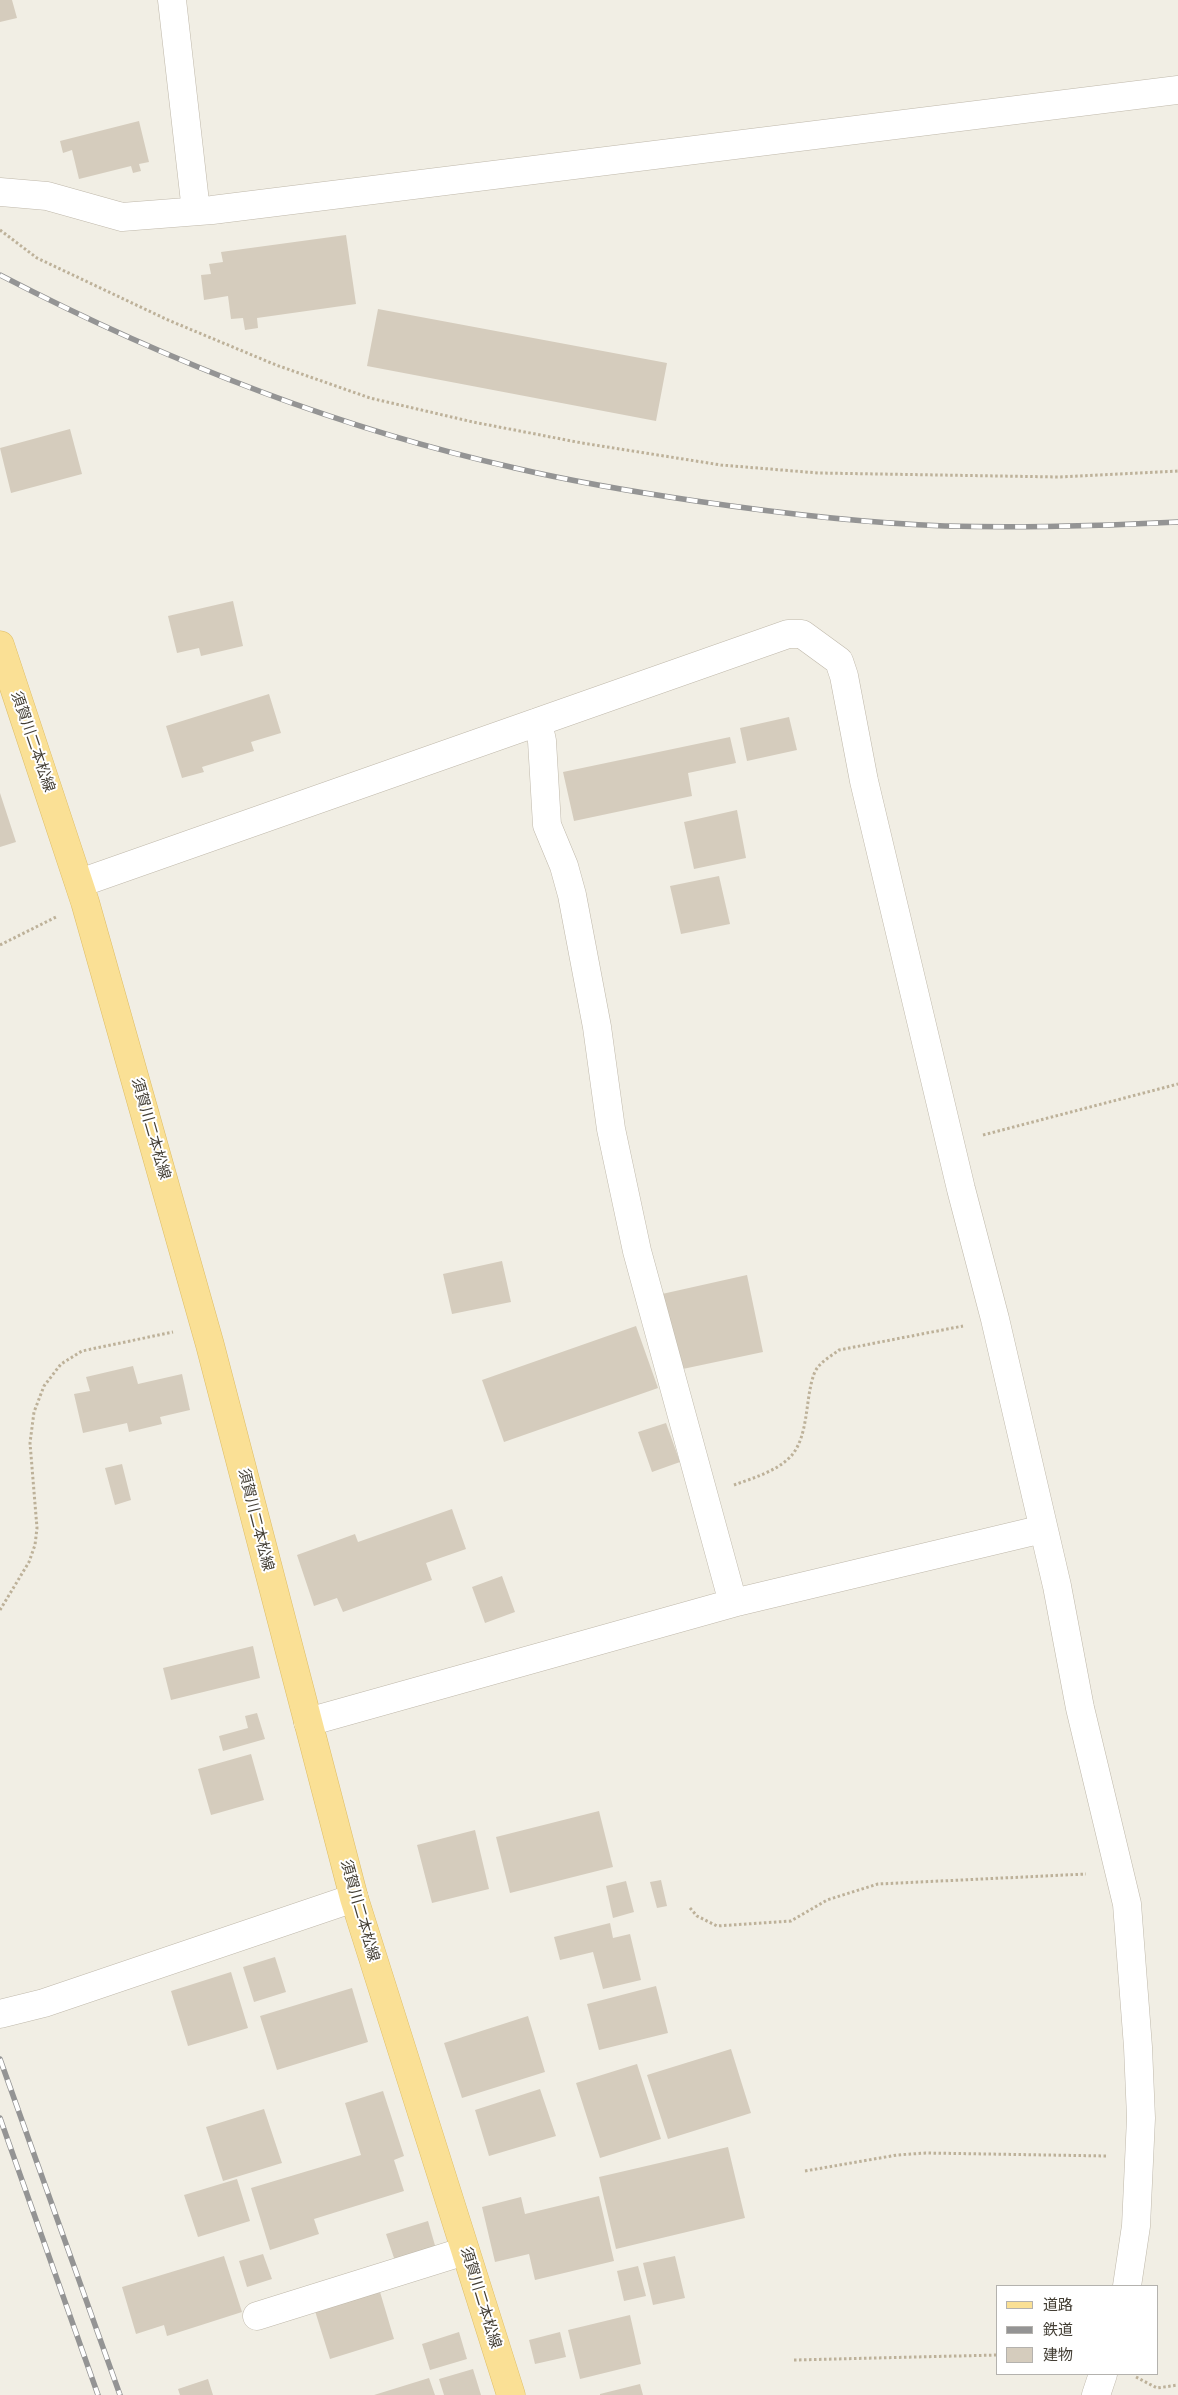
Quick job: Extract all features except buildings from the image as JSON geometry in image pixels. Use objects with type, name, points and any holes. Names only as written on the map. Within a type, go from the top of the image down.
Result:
[{"type":"main road","name":"須賀川二本松線","points":[[0,645],[83,892],[205,1326],[354,1898],[511,2395]]},
{"type":"street","points":[[172,0],[196,211]]},
{"type":"street","points":[[0,192],[47,196],[122,217],[196,211],[1178,90]]},
{"type":"street","points":[[83,892],[538,722],[788,634],[802,634],[838,661],[844,676],[864,781],[995,1319],[1057,1586],[1080,1708],[1127,1904],[1138,2047],[1140,2157],[1136,2226],[1127,2285]]},
{"type":"street","points":[[538,722],[542,741],[547,825],[564,866],[572,895],[597,1027],[613,1138],[638,1251],[733,1603]]},
{"type":"street","points":[[308,1722],[733,1603],[1043,1529]]},
{"type":"street","points":[[0,2014],[44,2003],[354,1898]]},
{"type":"street","points":[[256,2316],[465,2251]]},
{"type":"street","points":[[1096,2395],[1103,2375]]},
{"type":"path","points":[[0,230],[37,258],[168,320],[276,365],[370,398],[473,422],[582,443],[721,465],[818,473],[1059,477],[1178,471]]},
{"type":"path","points":[[0,945],[83,892]]},
{"type":"path","points":[[951,1144],[1178,1084]]},
{"type":"path","points":[[703,1497],[756,1477],[781,1464],[791,1455],[798,1444],[814,1373],[823,1361],[838,1350],[995,1319]]},
{"type":"path","points":[[0,1610],[28,1562],[35,1545],[37,1528],[30,1443],[34,1412],[44,1386],[61,1364],[82,1351],[205,1326]]},
{"type":"path","points":[[690,1908],[697,1916],[717,1926],[791,1921],[827,1900],[878,1884],[1120,1873]]},
{"type":"path","points":[[805,2171],[897,2155],[926,2153],[1140,2157]]},
{"type":"path","points":[[794,2360],[996,2355]]},
{"type":"path","points":[[1131,2375],[1157,2388],[1178,2386]]},
{"type":"railway","points":[[0,275],[124,335],[251,388],[316,412],[448,452],[560,478],[727,505],[883,523],[1003,527],[1091,526],[1178,522]]},
{"type":"railway","points":[[0,2059],[120,2395]]},
{"type":"railway","points":[[0,2118],[98,2395]]}]
